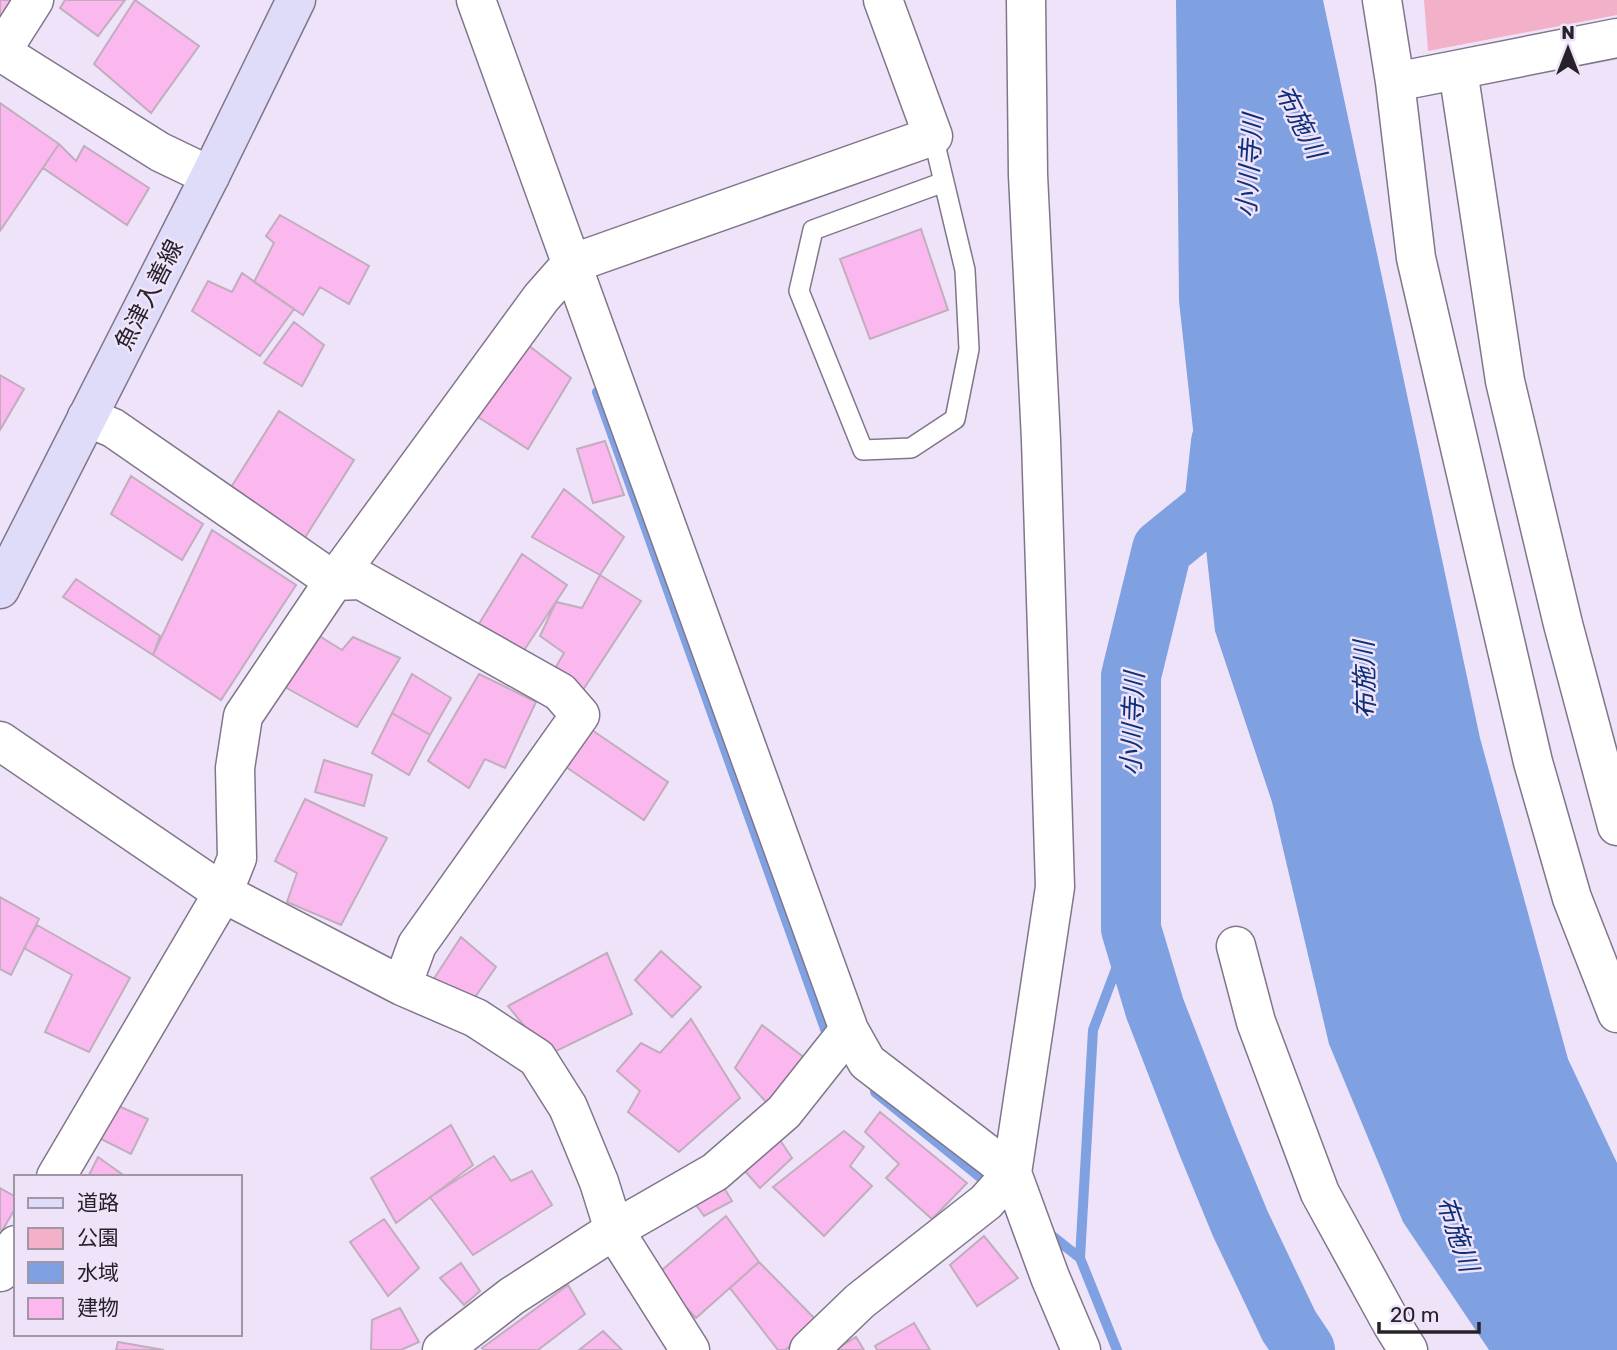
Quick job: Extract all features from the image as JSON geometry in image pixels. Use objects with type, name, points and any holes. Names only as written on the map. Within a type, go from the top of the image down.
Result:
[{"type":"main road","name":"魚津入善線","points":[[0,589],[210,176],[296,0]]},
{"type":"street","points":[[34,0],[1,52],[160,152],[210,176]]},
{"type":"street","points":[[476,0],[849,1030],[867,1062],[1012,1173]]},
{"type":"street","points":[[57,1175],[223,893],[237,858],[235,768],[243,716],[334,581],[541,298],[571,264],[933,136],[883,0]]},
{"type":"street","points":[[1026,0],[1028,175],[1041,440],[1055,887],[1012,1173],[1050,1277],[1081,1350]]},
{"type":"street","points":[[1382,0],[1395,82],[1416,258],[1533,762],[1572,898],[1617,1013]]},
{"type":"street","points":[[1395,82],[1617,38]]},
{"type":"street","points":[[1458,70],[1505,381],[1563,624],[1617,826]]},
{"type":"street","points":[[88,416],[113,428],[334,581],[361,580],[559,692],[580,715],[417,945],[402,986]]},
{"type":"street","points":[[0,741],[223,893],[402,986],[476,1018],[537,1058],[568,1107],[599,1182],[614,1230],[690,1350]]},
{"type":"street","points":[[1236,946],[1256,1022],[1321,1193],[1392,1324],[1409,1350]]},
{"type":"street","points":[[442,1350],[512,1296],[614,1230],[715,1172],[784,1112],[849,1030]]},
{"type":"street","points":[[809,1350],[860,1301],[986,1202],[1012,1173]]},
{"type":"street","points":[[0,1272],[14,1248]]},
{"type":"lane","points":[[933,136],[944,181],[965,270],[969,349],[955,419],[911,448],[863,450],[799,291],[813,230],[944,181]]},
{"type":"green space","points":[[1424,0],[1617,0],[1617,15],[1428,51]]},
{"type":"water","name":"布施川","points":[[1176,0],[1323,0],[1480,738],[1568,1059],[1617,1163],[1617,1350],[1489,1350],[1403,1222],[1329,1044],[1272,802],[1215,631],[1179,301]]},
{"type":"building","points":[[0,0],[14,0],[0,20]]},
{"type":"building","points":[[65,0],[125,0],[98,36],[60,8]]},
{"type":"building","points":[[135,0],[199,46],[151,113],[94,64]]},
{"type":"building","points":[[0,103],[59,144],[0,231]]},
{"type":"building","points":[[59,144],[76,161],[84,146],[149,188],[127,225],[43,168]]},
{"type":"building","points":[[280,215],[369,266],[349,304],[320,287],[303,315],[254,282],[274,243],[266,236]]},
{"type":"building","points":[[921,229],[948,310],[870,339],[840,259]]},
{"type":"building","points":[[242,273],[294,309],[260,356],[192,311],[208,281],[232,292]]},
{"type":"building","points":[[294,322],[324,345],[302,386],[264,363]]},
{"type":"building","points":[[528,345],[571,378],[528,449],[478,417]]},
{"type":"building","points":[[0,375],[24,389],[0,430]]},
{"type":"building","points":[[279,411],[354,460],[299,547],[228,492]]},
{"type":"building","points":[[605,441],[624,495],[593,503],[577,449]]},
{"type":"building","points":[[131,476],[203,524],[182,560],[111,514]]},
{"type":"building","points":[[564,489],[624,537],[600,575],[532,537]]},
{"type":"building","points":[[212,530],[296,585],[221,700],[153,655]]},
{"type":"building","points":[[522,554],[567,585],[521,655],[477,627]]},
{"type":"building","points":[[600,575],[641,601],[583,690],[553,672],[564,653],[540,636],[556,602],[582,608]]},
{"type":"building","points":[[76,579],[160,636],[153,655],[63,597]]},
{"type":"building","points":[[316,634],[342,650],[353,637],[400,658],[357,727],[283,686]]},
{"type":"building","points":[[412,674],[451,698],[430,735],[392,713]]},
{"type":"building","points":[[479,674],[536,702],[505,768],[485,759],[469,788],[428,761]]},
{"type":"building","points":[[392,713],[430,735],[409,775],[372,753]]},
{"type":"building","points":[[589,728],[668,782],[644,820],[566,767]]},
{"type":"building","points":[[324,760],[372,775],[364,806],[315,792]]},
{"type":"building","points":[[305,799],[387,838],[341,925],[287,902],[297,873],[275,861]]},
{"type":"building","points":[[0,897],[39,919],[11,975],[0,969]]},
{"type":"building","points":[[37,925],[130,978],[89,1052],[45,1032],[72,975],[24,948]]},
{"type":"building","points":[[461,937],[496,967],[473,1000],[433,980]]},
{"type":"building","points":[[661,951],[701,987],[672,1017],[635,980]]},
{"type":"building","points":[[607,953],[632,1014],[548,1055],[508,1006]]},
{"type":"building","points":[[691,1019],[740,1098],[679,1152],[628,1112],[640,1091],[617,1071],[641,1043],[660,1053]]},
{"type":"building","points":[[762,1025],[806,1059],[767,1103],[735,1068]]},
{"type":"building","points":[[114,1104],[148,1119],[131,1154],[99,1138]]},
{"type":"building","points":[[880,1112],[967,1183],[932,1219],[886,1178],[899,1164],[865,1132]]},
{"type":"building","points":[[451,1125],[473,1165],[396,1223],[371,1178]]},
{"type":"building","points":[[844,1131],[864,1147],[850,1166],[872,1186],[824,1236],[773,1187]]},
{"type":"building","points":[[780,1140],[792,1158],[760,1188],[744,1170]]},
{"type":"building","points":[[494,1156],[511,1181],[532,1171],[552,1205],[473,1255],[430,1197]]},
{"type":"building","points":[[98,1157],[123,1175],[89,1175]]},
{"type":"building","points":[[723,1186],[732,1201],[704,1216],[696,1205]]},
{"type":"building","points":[[0,1188],[14,1196],[14,1210],[2,1231]]},
{"type":"building","points":[[726,1216],[759,1262],[696,1318],[656,1275]]},
{"type":"building","points":[[384,1219],[419,1268],[388,1296],[350,1242]]},
{"type":"building","points":[[984,1236],[1018,1278],[977,1306],[950,1265]]},
{"type":"building","points":[[759,1262],[820,1324],[785,1350],[778,1350],[730,1288]]},
{"type":"building","points":[[461,1263],[480,1291],[464,1305],[440,1278]]},
{"type":"building","points":[[568,1285],[585,1314],[538,1350],[482,1348]]},
{"type":"building","points":[[400,1308],[419,1342],[401,1350],[371,1350],[372,1320]]},
{"type":"building","points":[[914,1323],[930,1350],[877,1350],[875,1346]]},
{"type":"building","points":[[603,1331],[622,1350],[579,1350]]},
{"type":"building","points":[[856,1337],[864,1350],[835,1350]]},
{"type":"building","points":[[118,1342],[164,1350],[116,1350]]},
{"type":"waterway","points":[[597,392],[829,1040]]},
{"type":"waterway","name":"小川寺川","points":[[1221,442],[1214,507],[1162,549],[1131,676],[1131,929],[1155,1009],[1240,1223],[1289,1326],[1305,1350]]},
{"type":"waterway","points":[[1080,1258],[1093,1030],[1131,929]]},
{"type":"waterway","points":[[875,1092],[991,1186]]},
{"type":"waterway","points":[[1046,1231],[1080,1258],[1117,1350]]}]
